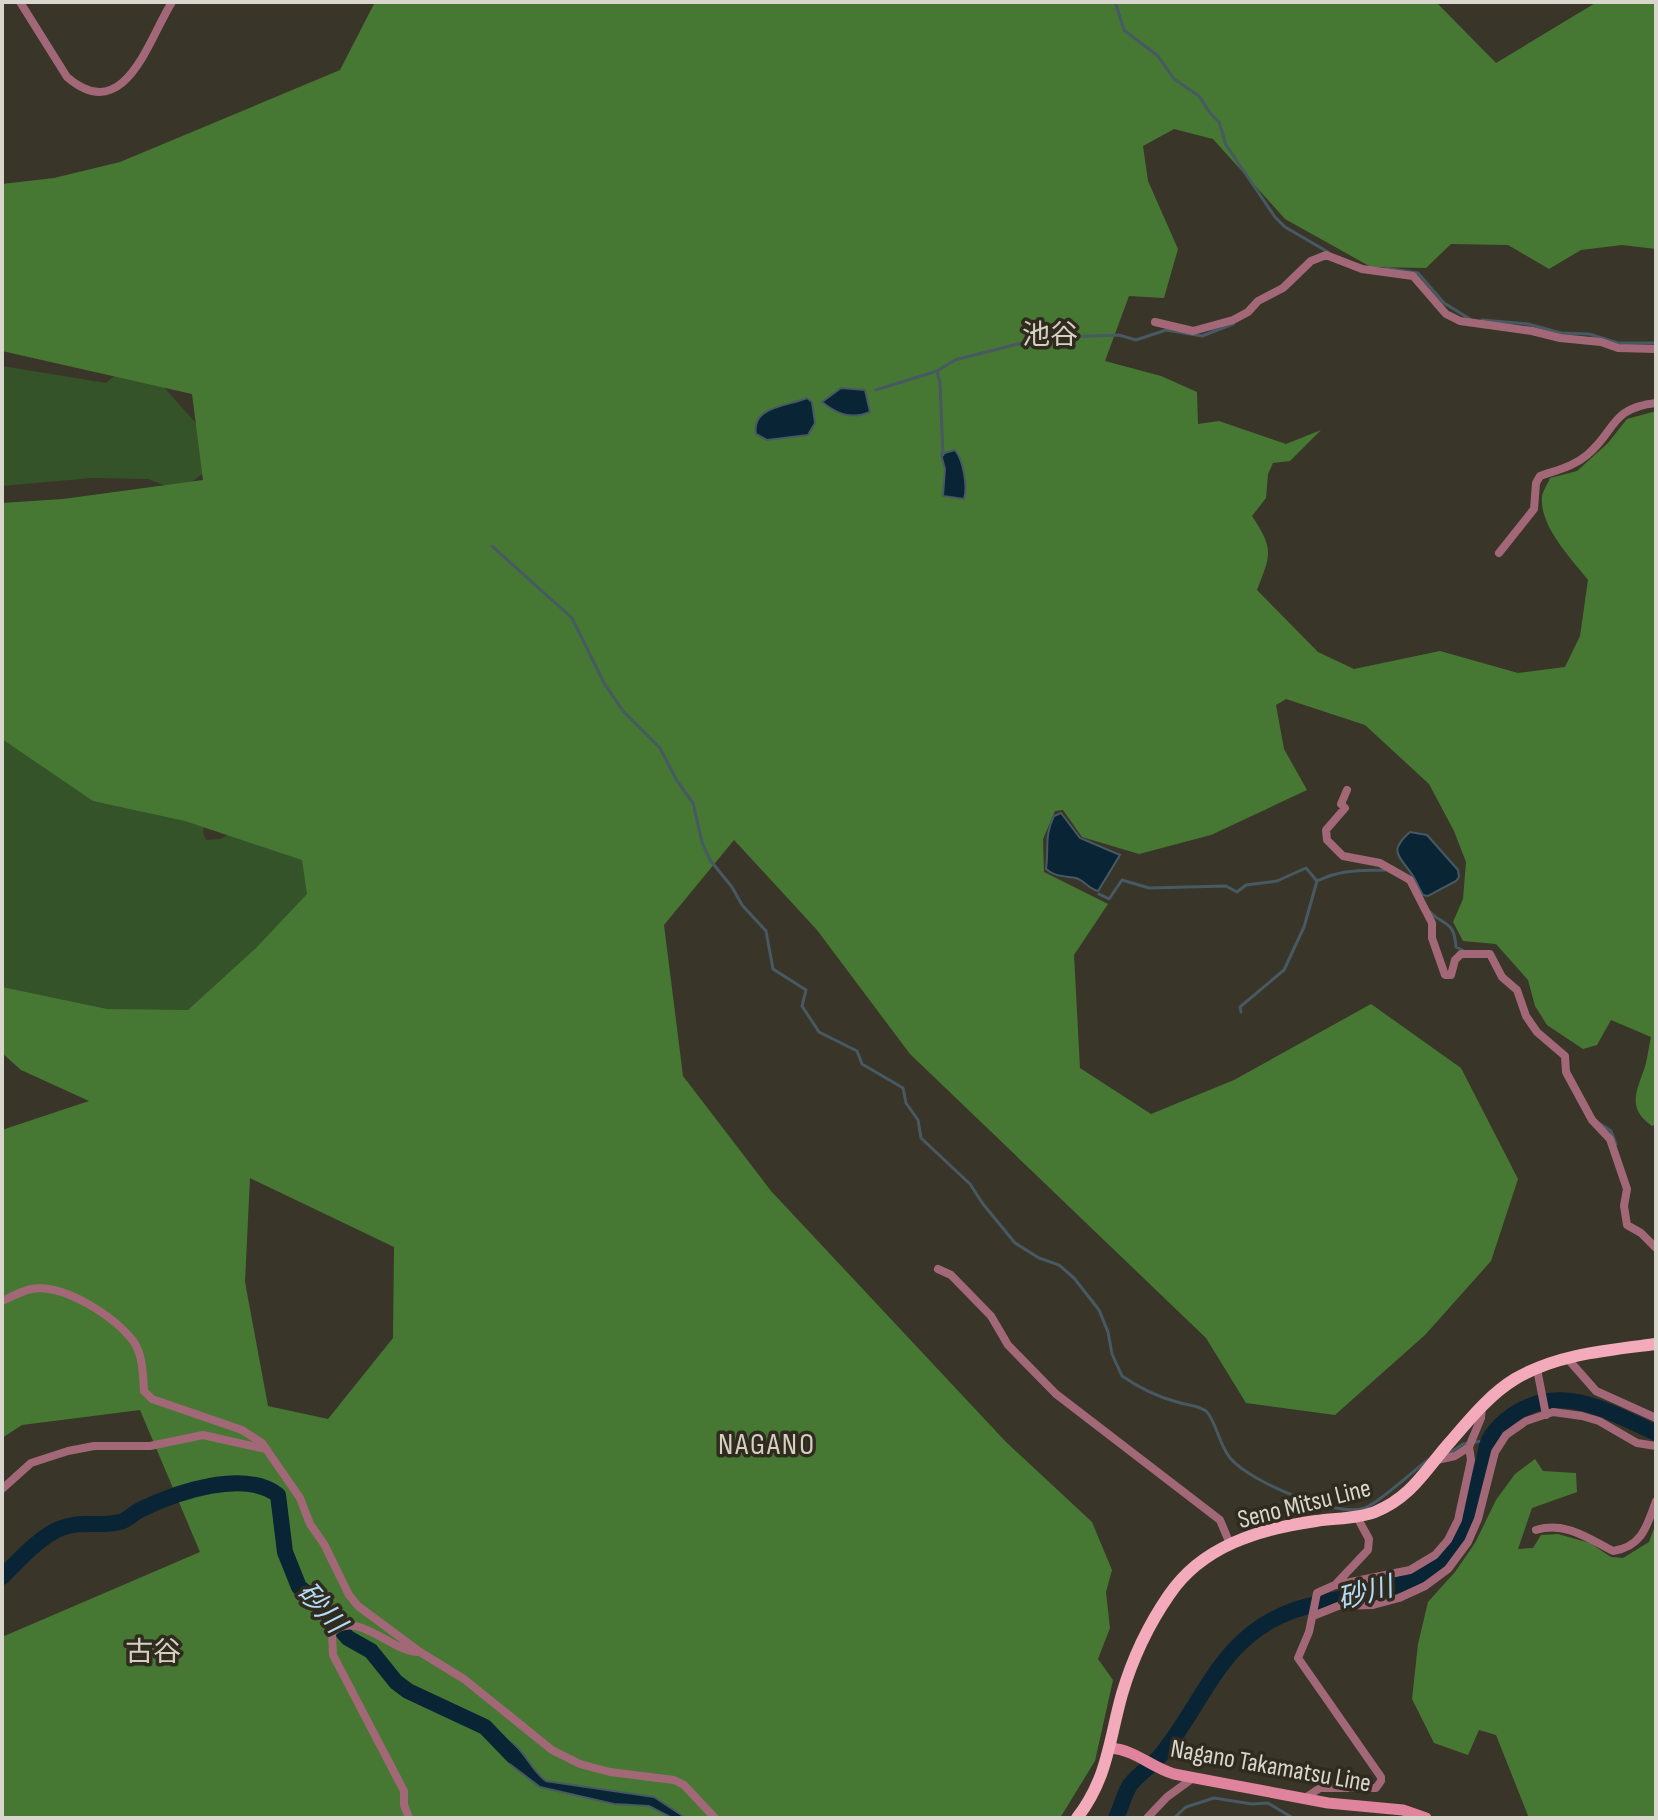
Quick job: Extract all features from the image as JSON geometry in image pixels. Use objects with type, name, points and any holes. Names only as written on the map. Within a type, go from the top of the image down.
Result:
[{"type":"main road","name":"Seno Mitsu Line","points":[[1077,1818],[1099,1783],[1111,1748],[1127,1677],[1139,1649],[1168,1596],[1193,1566],[1230,1544],[1283,1526],[1357,1517],[1378,1511],[1408,1491],[1482,1407],[1516,1378],[1567,1358],[1656,1344]]},
{"type":"main road","name":"Nagano Takamatsu Line","points":[[1111,1748],[1127,1750],[1160,1770],[1193,1778],[1328,1803],[1403,1810],[1426,1818]]},
{"type":"street","points":[[20,2],[67,77],[76,86],[100,90],[111,89],[129,78],[172,2]]},
{"type":"street","points":[[1155,322],[1175,329],[1202,331],[1233,320],[1248,312],[1258,301],[1280,290],[1311,261],[1326,255],[1362,269],[1413,276],[1446,314],[1460,321],[1601,342],[1618,348],[1656,349]]},
{"type":"street","points":[[1499,553],[1534,509],[1536,483],[1540,476],[1566,469],[1583,458],[1625,412],[1656,403]]},
{"type":"street","points":[[1347,790],[1341,804],[1345,808],[1326,830],[1327,840],[1343,856],[1380,863],[1405,877],[1432,923],[1432,938],[1445,975],[1451,975],[1455,960],[1461,954],[1490,954],[1502,977],[1517,990],[1526,1016],[1537,1032],[1565,1056],[1566,1072],[1592,1120],[1614,1146],[1627,1189],[1624,1206],[1627,1225],[1656,1248]]},
{"type":"street","points":[[938,1269],[951,1275],[991,1316],[1008,1345],[1056,1394],[1220,1520],[1230,1544]]},
{"type":"street","points":[[2,1301],[33,1289],[59,1292],[83,1300],[134,1343],[142,1363],[144,1391],[152,1399],[242,1430],[262,1443],[300,1498],[310,1524],[358,1606],[420,1652],[464,1679],[552,1750],[580,1764],[610,1772],[674,1780],[684,1785],[715,1818]]},
{"type":"street","points":[[1567,1358],[1596,1391],[1656,1418]]},
{"type":"street","points":[[1537,1369],[1546,1415]]},
{"type":"street","points":[[1305,1798],[1320,1788],[1376,1788],[1381,1781],[1300,1664],[1299,1653],[1309,1632],[1317,1593],[1335,1585],[1410,1570],[1435,1555],[1448,1540],[1458,1520],[1471,1460],[1469,1447],[1481,1418],[1482,1407]]},
{"type":"street","points":[[1313,1616],[1338,1606],[1373,1605],[1399,1598],[1425,1586],[1448,1569],[1468,1542],[1487,1490],[1495,1452],[1506,1435],[1526,1421],[1553,1412],[1582,1416],[1599,1421],[1637,1443],[1656,1446]]},
{"type":"street","points":[[2,1489],[31,1463],[94,1446],[150,1446],[203,1435],[267,1450]]},
{"type":"street","points":[[1437,1460],[1455,1456],[1469,1447]]},
{"type":"street","points":[[1536,1530],[1561,1529],[1592,1537],[1613,1551],[1623,1550],[1642,1537],[1656,1501]]},
{"type":"street","points":[[1335,1585],[1368,1550],[1369,1539],[1357,1517]]},
{"type":"street","points":[[409,1818],[404,1805],[404,1791],[333,1655],[332,1633],[348,1625],[372,1632],[410,1652],[420,1652]]},
{"type":"street","points":[[1147,1818],[1193,1778]]},
{"type":"green space","points":[[375,2],[1436,2],[1496,63],[1597,2],[1656,2],[1656,249],[1622,245],[1581,250],[1549,269],[1508,245],[1451,244],[1426,268],[1371,267],[1285,219],[1213,139],[1174,129],[1143,146],[1148,181],[1178,249],[1164,298],[1129,296],[1105,361],[1161,376],[1197,392],[1198,424],[1219,421],[1286,444],[1321,430],[1290,461],[1273,463],[1268,474],[1266,498],[1252,516],[1264,536],[1268,552],[1257,590],[1318,652],[1354,669],[1440,651],[1518,673],[1565,667],[1580,636],[1588,580],[1551,530],[1542,507],[1543,494],[1550,478],[1577,471],[1608,443],[1627,419],[1656,411],[1656,1124],[1652,1126],[1643,1119],[1636,1104],[1651,1037],[1611,1020],[1597,1045],[1583,1049],[1547,1025],[1535,1006],[1528,980],[1496,944],[1463,941],[1453,922],[1463,899],[1466,862],[1454,831],[1429,784],[1365,725],[1286,699],[1276,705],[1284,749],[1307,790],[1211,835],[1139,854],[1082,837],[1063,810],[1055,811],[1043,839],[1044,872],[1108,904],[1074,955],[1080,1068],[1151,1114],[1234,1080],[1371,1004],[1461,1068],[1518,1179],[1491,1261],[1425,1335],[1335,1415],[1246,1403],[1206,1338],[910,1054],[817,930],[734,840],[664,925],[683,1076],[771,1191],[1006,1442],[1092,1522],[1112,1570],[1106,1592],[1110,1628],[1098,1659],[1113,1680],[1095,1761],[1060,1818],[2,1818],[2,1637],[200,1552],[140,1410],[22,1425],[2,1438],[2,1130],[89,1101],[21,1070],[2,1053],[2,987],[107,1009],[188,1010],[256,948],[307,894],[302,860],[185,821],[93,801],[2,739],[2,503],[63,499],[203,480],[192,394],[2,351],[2,184],[54,178],[120,162],[340,70]],"holes":[[[250,1178],[394,1247],[393,1338],[328,1419],[268,1406],[245,1282]]]},
{"type":"green space","points":[[2,366],[106,383],[118,373],[153,375],[203,431],[205,472],[186,486],[172,488],[148,479],[92,478],[2,486]]},
{"type":"green space","points":[[2,719],[207,816],[203,832],[206,840],[220,839],[238,830],[339,856],[240,1026],[2,1037]]},
{"type":"green space","points":[[1535,1459],[1543,1471],[1576,1473],[1577,1492],[1532,1508],[1518,1549],[1533,1548],[1541,1535],[1558,1534],[1590,1543],[1611,1557],[1623,1558],[1649,1542],[1656,1523],[1656,1818],[1529,1818],[1496,1735],[1479,1730],[1468,1755],[1434,1743],[1412,1699],[1418,1644],[1428,1602],[1455,1572],[1475,1543],[1496,1500],[1515,1474]]},
{"type":"water","points":[[841,388],[865,390],[870,412],[857,416],[844,414],[822,402]]},
{"type":"water","points":[[807,398],[812,402],[815,423],[808,435],[767,440],[756,434],[756,425],[765,412]]},
{"type":"water","points":[[955,450],[964,473],[964,499],[943,496],[945,469],[941,454]]},
{"type":"water","points":[[1061,813],[1080,838],[1120,855],[1098,891],[1076,878],[1057,875],[1046,869],[1049,830],[1054,816]]},
{"type":"water","points":[[1410,832],[1427,835],[1458,870],[1456,881],[1428,896],[1423,895],[1398,854],[1399,844]]},
{"type":"water","points":[[502,1738],[516,1747],[546,1781],[654,1797],[686,1818],[672,1818],[649,1806],[614,1804],[540,1787],[511,1765],[498,1742]]},
{"type":"waterway","points":[[1115,2],[1124,30],[1158,56],[1174,79],[1199,96],[1219,122],[1226,145],[1275,217],[1285,227],[1328,252]]},
{"type":"waterway","points":[[1385,268],[1418,273],[1444,303],[1470,319]]},
{"type":"waterway","points":[[1482,320],[1528,324],[1561,333],[1589,334],[1618,343],[1656,343]]},
{"type":"waterway","points":[[876,390],[937,371],[955,360],[1041,338],[1119,335],[1136,340],[1166,330],[1202,336],[1233,324]]},
{"type":"waterway","points":[[937,371],[943,455]]},
{"type":"waterway","points":[[492,546],[572,618],[604,683],[623,711],[660,748],[677,781],[693,803],[702,842],[710,860],[742,905],[766,931],[773,969],[806,990],[802,1006],[819,1032],[857,1051],[862,1064],[903,1088],[906,1103],[918,1120],[921,1138],[970,1184],[1015,1243],[1039,1258],[1059,1265],[1074,1278],[1099,1310],[1122,1376],[1155,1394],[1206,1411],[1227,1454],[1241,1468],[1274,1487],[1315,1503],[1351,1510],[1365,1508],[1428,1460]]},
{"type":"waterway","points":[[1099,894],[1109,899],[1122,880],[1149,888],[1226,886],[1237,892],[1246,885],[1277,881],[1306,868],[1317,881],[1343,873],[1386,870]]},
{"type":"waterway","points":[[1241,1012],[1240,1007],[1284,970],[1304,927],[1317,881]]},
{"type":"waterway","points":[[1430,912],[1451,928],[1456,947],[1464,951]]},
{"type":"waterway","points":[[1599,1123],[1611,1131],[1616,1144]]},
{"type":"waterway","name":"砂川","points":[[1116,1818],[1130,1785],[1161,1755],[1216,1672],[1247,1637],[1268,1622],[1292,1611],[1410,1580],[1444,1557],[1465,1526],[1489,1440],[1512,1415],[1546,1401],[1562,1400],[1594,1406],[1656,1433]]},
{"type":"waterway","points":[[1448,1454],[1463,1444],[1489,1440]]},
{"type":"waterway","name":"砂川","points":[[2,1577],[39,1541],[70,1525],[120,1522],[156,1502],[210,1486],[247,1484],[264,1487],[278,1495],[285,1552],[299,1587],[315,1600],[348,1638],[371,1651],[396,1682],[408,1691],[485,1727],[513,1756]]},
{"type":"waterway","points":[[1174,1818],[1186,1807],[1214,1798],[1252,1804],[1268,1803],[1293,1818]]},
{"type":"district","name":"池谷","points":[[1050,334]]},
{"type":"district","name":"NAGANO","points":[[767,1444]]},
{"type":"district","name":"古谷","points":[[153,1651]]}]
